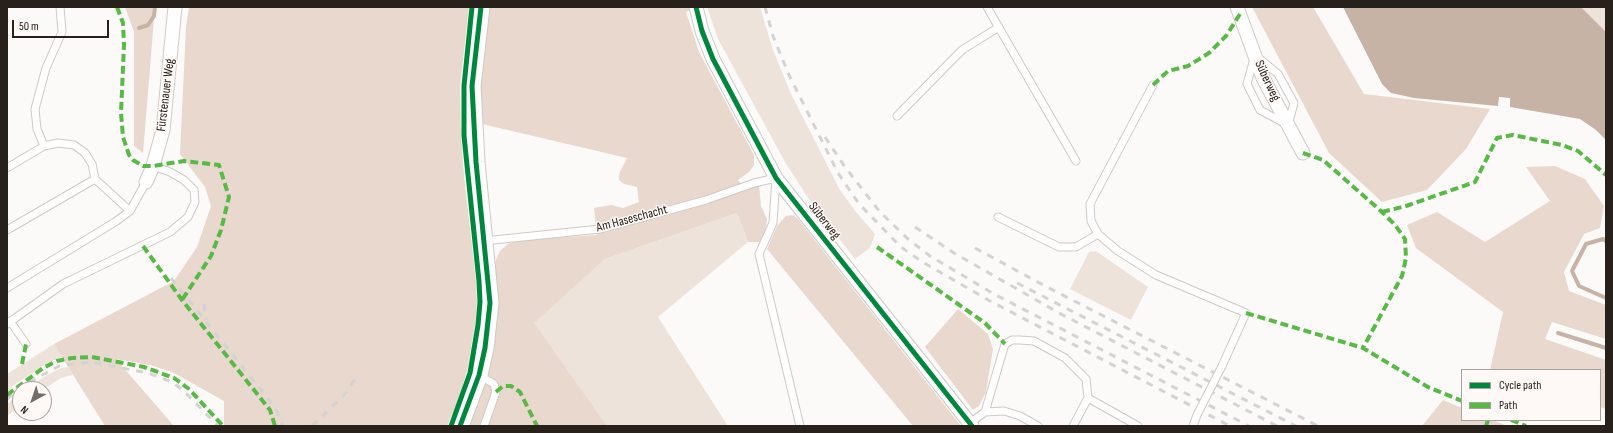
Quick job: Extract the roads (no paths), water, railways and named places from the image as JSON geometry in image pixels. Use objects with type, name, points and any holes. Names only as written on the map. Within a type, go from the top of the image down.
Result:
[{"type":"street","name":"Fürstenauer Weg","points":[[146,182],[153,166],[163,130],[175,7]]},
{"type":"street","points":[[460,426],[479,375],[485,348],[490,303],[476,162],[472,86],[481,7]]},
{"type":"street","name":"Süberweg","points":[[696,7],[702,31],[713,59],[776,178],[971,425]]},
{"type":"street","name":"Süberweg","points":[[1238,7],[1263,78],[1303,153]]},
{"type":"lane","points":[[44,146],[37,129],[35,109],[46,68],[62,32],[60,7]]},
{"type":"lane","points":[[987,7],[1076,161]]},
{"type":"lane","points":[[896,116],[962,50],[999,27]]},
{"type":"lane","points":[[1255,55],[1248,84],[1260,110],[1288,125]]},
{"type":"lane","points":[[1153,85],[1090,204],[1091,221],[1098,234],[1129,259],[1156,275],[1246,313],[1193,426]]},
{"type":"lane","points":[[7,168],[44,146],[58,143],[74,145],[85,153],[92,164],[94,179],[130,211]]},
{"type":"lane","points":[[26,344],[9,322],[63,284],[170,232],[188,217],[195,202],[194,190],[184,180],[170,172],[153,166]]},
{"type":"lane","points":[[776,178],[773,223],[759,254],[800,426]]},
{"type":"lane","name":"Am Haseschacht","points":[[484,241],[600,229],[706,200],[754,183],[776,178]]},
{"type":"lane","points":[[7,230],[94,179]]},
{"type":"lane","points":[[8,285],[115,222],[130,211],[146,182]]},
{"type":"lane","points":[[998,217],[1059,247],[1076,247],[1098,234]]},
{"type":"lane","points":[[971,425],[985,412],[1005,344],[1012,340],[1034,341],[1066,358],[1086,379],[1088,398],[1073,426]]},
{"type":"lane","points":[[479,375],[494,384],[496,392],[484,426]]},
{"type":"lane","points":[[1088,398],[1138,426]]},
{"type":"lane","points":[[985,412],[1004,411],[1020,416],[1038,426]]},
{"type":"waterway","points":[[139,28],[148,25],[154,16],[155,7]]},
{"type":"waterway","points":[[1606,241],[1603,239],[1586,244],[1572,271],[1579,286],[1606,298]]},
{"type":"waterway","points":[[1558,333],[1606,348]]},
{"type":"railway","points":[[765,7],[773,36],[789,75],[838,173],[859,204],[901,247],[924,263],[990,301],[1230,426]]},
{"type":"railway","points":[[825,137],[845,167],[880,212],[908,239],[930,256],[994,294],[1249,426]]},
{"type":"railway","points":[[915,227],[954,253],[1059,313],[1277,426]]},
{"type":"railway","points":[[975,248],[1047,287],[1318,426]]},
{"type":"railway","points":[[171,278],[268,399],[276,410],[283,426]]},
{"type":"railway","points":[[1017,283],[1296,426]]},
{"type":"railway","points":[[204,304],[206,320]]},
{"type":"railway","points":[[7,399],[26,384],[59,366],[91,362],[148,373],[172,382],[184,391],[218,426]]},
{"type":"railway","points":[[312,426],[345,394],[358,375]]}]
